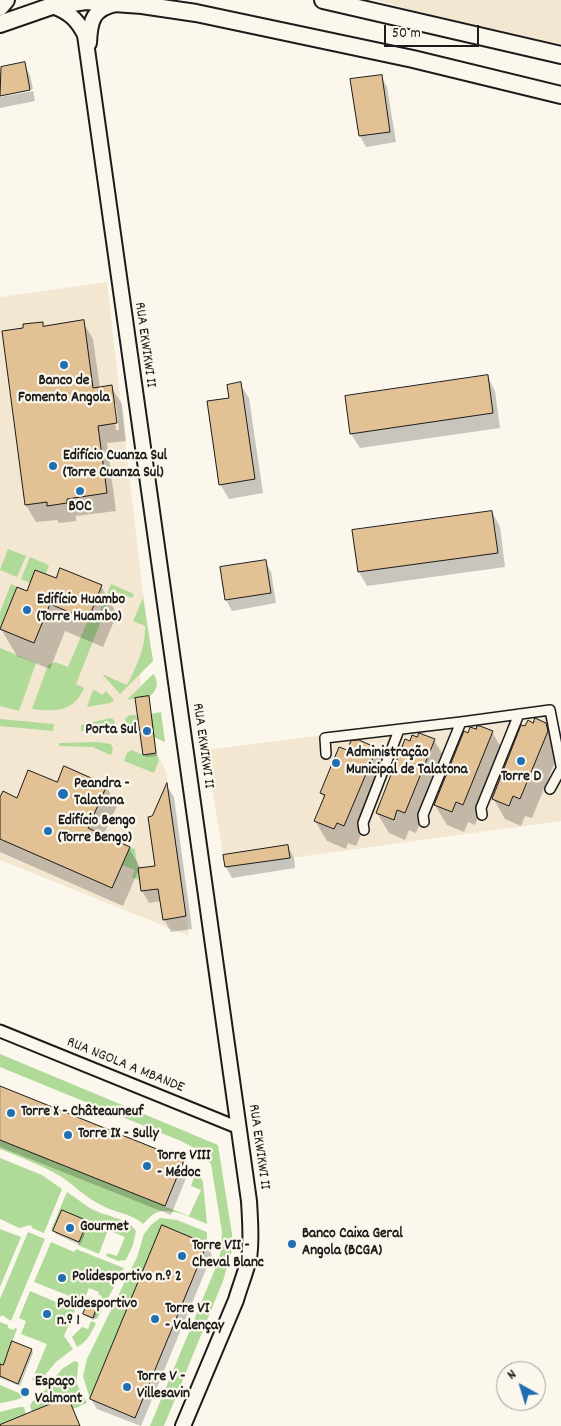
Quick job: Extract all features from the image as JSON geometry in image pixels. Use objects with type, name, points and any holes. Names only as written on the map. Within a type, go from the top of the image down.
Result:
[{"type":"main road","points":[[0,7],[6,0]]},
{"type":"main road","points":[[323,0],[561,55]]},
{"type":"main road","points":[[0,24],[52,6],[86,1],[192,6],[561,95]]},
{"type":"street","name":"RUA EKWIKWI II","points":[[88,61],[89,30],[93,18],[98,10],[105,6],[124,3]]},
{"type":"street","name":"RUA EKWIKWI II","points":[[52,6],[64,10],[74,18],[81,26],[85,35],[249,1201],[251,1232],[249,1257],[236,1300],[183,1426]]},
{"type":"street","points":[[326,754],[324,738],[550,710],[561,768],[550,789]]},
{"type":"street","points":[[482,815],[482,808],[519,714]]},
{"type":"street","points":[[424,822],[423,815],[460,722]]},
{"type":"street","points":[[364,830],[363,823],[399,730]]},
{"type":"street","name":"RUA NGOLA A MBANDE","points":[[0,1031],[239,1128]]},
{"type":"shaded area","points":[[376,0],[561,0],[561,44],[445,20]]},
{"type":"shaded area","points":[[107,282],[142,586],[153,661],[140,674],[149,753],[156,752],[166,771],[189,936],[0,860],[0,297]]},
{"type":"shaded area","points":[[552,706],[561,744],[561,821],[225,867],[206,750]]},
{"type":"green space","points":[[8,549],[26,556],[17,577],[0,570]]},
{"type":"green space","points":[[30,557],[49,565],[46,574],[35,570],[30,583],[21,579]]},
{"type":"green space","points":[[11,584],[17,587],[0,629],[0,612]]},
{"type":"green space","points":[[111,584],[134,594],[132,598],[113,591],[76,684],[84,688],[80,696],[75,702],[63,709],[32,709],[48,665],[55,662],[68,667],[88,620],[95,622]]},
{"type":"green space","points":[[143,598],[153,661],[120,694],[102,674],[127,685],[140,657],[144,642],[145,626],[133,621]]},
{"type":"green space","points":[[0,648],[36,663],[19,711],[0,706]]},
{"type":"green space","points":[[153,674],[157,683],[154,693],[148,697],[127,700]]},
{"type":"green space","points":[[93,690],[102,695],[106,691],[114,700],[110,703],[87,707]]},
{"type":"green space","points":[[161,712],[165,742],[154,737],[151,714]]},
{"type":"green space","points":[[129,715],[138,715],[139,725],[131,728],[127,727],[125,719]]},
{"type":"green space","points":[[110,718],[115,723],[113,729],[81,731],[81,725]]},
{"type":"green space","points":[[0,719],[54,724],[53,731],[0,726]]},
{"type":"green space","points":[[97,742],[111,744],[113,749],[111,755],[92,747],[59,746],[59,743]]},
{"type":"green space","points":[[132,750],[143,755],[156,753],[159,760],[154,773],[124,761],[127,753]]},
{"type":"green space","points":[[130,847],[135,849],[138,880],[132,877],[135,870],[122,865]]},
{"type":"green space","points":[[0,1054],[218,1145],[232,1234],[232,1250],[223,1281],[164,1426],[150,1426],[218,1262],[221,1249],[222,1232],[211,1164],[198,1150],[181,1141],[0,1067]]},
{"type":"green space","points":[[0,1140],[189,1216],[201,1190],[191,1186],[194,1177],[201,1178],[207,1224],[182,1214],[163,1211],[154,1214],[143,1224],[138,1220],[106,1208],[53,1172],[0,1149]]},
{"type":"green space","points":[[0,1158],[42,1175],[62,1189],[44,1233],[32,1228],[31,1225],[19,1228],[0,1219]]},
{"type":"green space","points":[[67,1192],[90,1208],[127,1223],[136,1231],[133,1245],[126,1260],[118,1261],[106,1256],[107,1253],[117,1256],[125,1237],[108,1230],[99,1254],[78,1245],[88,1221],[62,1210],[53,1231],[51,1230]]},
{"type":"green space","points":[[160,1218],[177,1220],[207,1232],[207,1244],[162,1226],[90,1399],[83,1376],[87,1359],[137,1257],[144,1234]]},
{"type":"green space","points":[[0,1229],[21,1237],[0,1287]]},
{"type":"green space","points":[[28,1232],[45,1239],[11,1321],[2,1315],[0,1317],[0,1299]]},
{"type":"green space","points":[[51,1242],[74,1252],[76,1249],[124,1268],[97,1319],[93,1318],[102,1296],[98,1294],[99,1292],[89,1288],[83,1302],[75,1302],[72,1297],[34,1282]]},
{"type":"green space","points":[[30,1291],[75,1310],[64,1336],[73,1349],[56,1362],[41,1380],[36,1381],[32,1380],[47,1344],[21,1334],[26,1321],[19,1318]]},
{"type":"green space","points":[[91,1321],[96,1323],[87,1339],[77,1347],[72,1337],[82,1327],[88,1329]]},
{"type":"green space","points":[[0,1322],[8,1325],[8,1328],[17,1329],[3,1365],[0,1364]]},
{"type":"green space","points":[[74,1361],[78,1362],[77,1384],[87,1403],[73,1409],[68,1397],[32,1412],[30,1406],[32,1402],[45,1390],[62,1369]]},
{"type":"green space","points":[[0,1385],[26,1396],[0,1403]]},
{"type":"green space","points":[[24,1407],[26,1415],[0,1425],[0,1412]]},
{"type":"building","points":[[25,62],[30,90],[0,96],[1,67]]},
{"type":"building","points":[[382,75],[390,132],[359,136],[350,79]]},
{"type":"building","points":[[84,320],[93,388],[112,385],[117,423],[98,426],[107,493],[67,499],[67,503],[47,506],[47,502],[25,505],[2,331],[23,328],[23,324],[43,322],[43,326]]},
{"type":"building","points":[[488,375],[493,413],[350,434],[345,396]]},
{"type":"building","points":[[241,382],[255,479],[219,485],[207,401],[229,398],[227,385]]},
{"type":"building","points":[[492,511],[498,553],[358,572],[352,530]]},
{"type":"building","points":[[266,560],[271,593],[225,600],[220,567]]},
{"type":"building","name":"Edifício Huambo (Torre Huambo)","points":[[60,568],[102,585],[88,620],[50,604],[34,643],[0,629],[17,587],[27,591],[35,570],[56,578]]},
{"type":"building","name":"Porta Sul","points":[[149,696],[156,753],[143,755],[135,698]]},
{"type":"building","name":"Torre D","points":[[535,718],[546,723],[548,731],[520,799],[513,796],[509,806],[492,799],[521,725],[525,726],[528,720],[533,723]]},
{"type":"building","points":[[477,726],[493,731],[463,805],[456,802],[452,812],[434,805],[464,731],[468,733],[470,727],[476,729]]},
{"type":"building","points":[[419,733],[435,739],[405,813],[397,810],[394,820],[376,813],[405,739],[410,741],[412,735],[417,737]]},
{"type":"building","points":[[359,740],[377,748],[344,826],[337,823],[334,829],[314,821],[325,795],[320,793],[339,747],[347,750],[351,741]]},
{"type":"building","name":"Edifício Bengo (Torre Bengo)","points":[[64,766],[107,785],[88,828],[130,847],[112,888],[0,839],[0,797],[3,791],[17,798],[28,770],[57,782]]},
{"type":"building","points":[[167,783],[186,916],[163,920],[158,889],[141,891],[138,868],[155,866],[148,817],[152,816]]},
{"type":"building","points":[[288,845],[290,858],[225,867],[223,855]]},
{"type":"building","points":[[0,1086],[184,1160],[165,1206],[0,1140]]},
{"type":"building","name":"Gourmet","points":[[62,1210],[88,1221],[79,1242],[53,1231]]},
{"type":"building","points":[[162,1225],[207,1244],[135,1418],[90,1399]]},
{"type":"building","points":[[88,1303],[97,1306],[93,1318],[83,1314]]},
{"type":"building","points":[[12,1341],[32,1349],[18,1384],[0,1376],[0,1364],[3,1365]]},
{"type":"building","points":[[68,1397],[80,1426],[0,1426],[0,1425]]},
{"type":"place","name":"Banco de Fomento Angola","points":[[64,365]]},
{"type":"place","name":"Edifício Cuanza Sul (Torre Cuanza Sul)","points":[[53,466]]},
{"type":"place","name":"BOC","points":[[80,491]]},
{"type":"place","name":"Edifício Huambo (Torre Huambo)","points":[[27,610]]},
{"type":"place","name":"Porta Sul","points":[[147,731]]},
{"type":"place","name":"Torre D","points":[[521,761]]},
{"type":"place","name":"Administração Municipal de Talatona","points":[[336,763]]},
{"type":"place","name":"Peandra - Talatona","points":[[63,794]]},
{"type":"place","name":"Edifício Bengo (Torre Bengo)","points":[[48,831]]},
{"type":"place","name":"Torre X - Châteauneuf","points":[[11,1113]]},
{"type":"place","name":"Torre IX - Sully","points":[[68,1135]]},
{"type":"place","name":"Torre VIII - Médoc","points":[[147,1166]]},
{"type":"place","name":"Gourmet","points":[[70,1228]]},
{"type":"place","name":"Banco Caixa Geral Angola (BCGA)","points":[[292,1244]]},
{"type":"place","name":"Torre VII - Cheval Blanc","points":[[182,1256]]},
{"type":"place","name":"Polidesportivo n.º 2","points":[[62,1278]]},
{"type":"place","name":"Polidesportivo n.º 1","points":[[47,1314]]},
{"type":"place","name":"Torre VI - Valençay","points":[[155,1319]]},
{"type":"place","name":"Torre V - Villesavin","points":[[127,1387]]},
{"type":"place","name":"Espaço Valmont","points":[[25,1392]]}]
